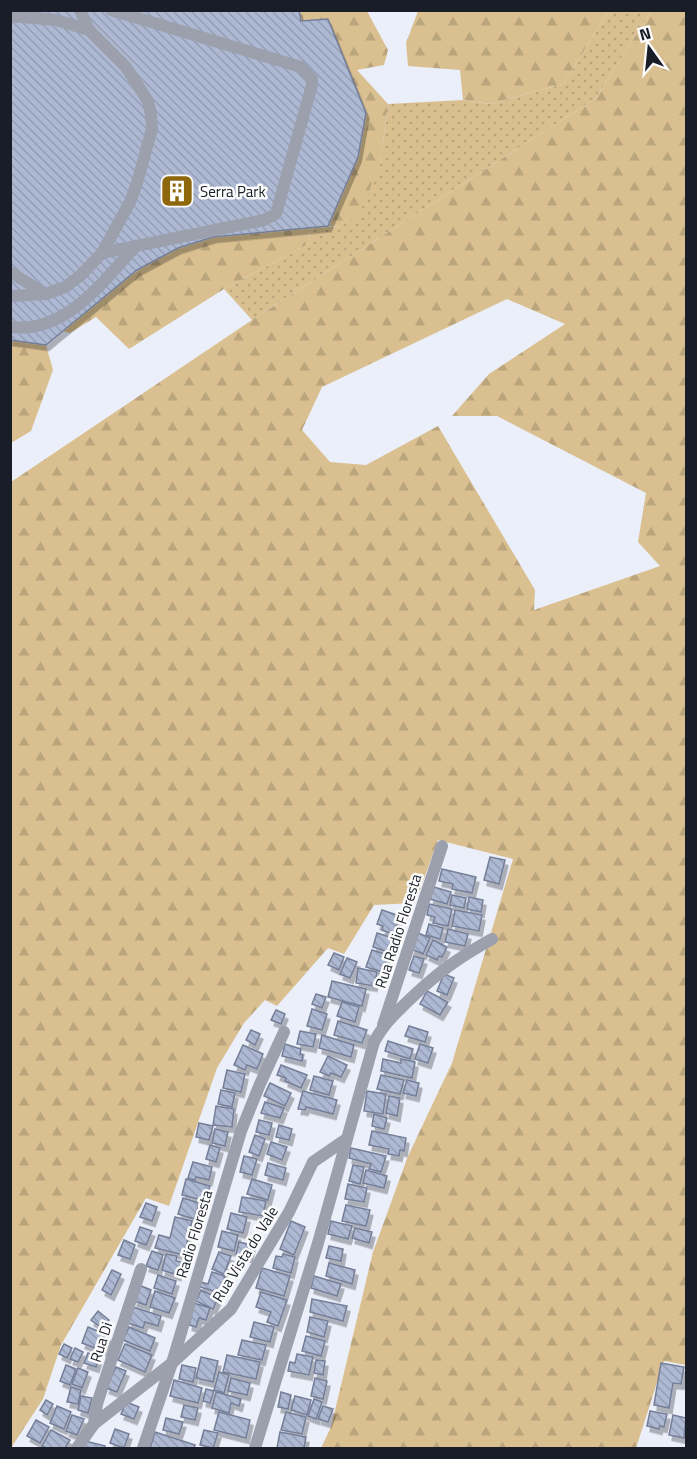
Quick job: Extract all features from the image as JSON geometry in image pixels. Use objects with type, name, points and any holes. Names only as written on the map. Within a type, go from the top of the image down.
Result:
[{"type":"street","points":[[102,253],[264,220],[276,214],[312,86],[312,79],[301,68],[111,10]]},
{"type":"street","points":[[10,296],[46,294],[65,287],[80,276],[102,253],[130,202],[152,129],[148,101],[126,68],[88,30],[81,11]]},
{"type":"street","points":[[10,15],[56,20],[88,30]]},
{"type":"street","points":[[10,327],[22,329],[44,325],[63,316],[80,304],[136,246]]},
{"type":"street","points":[[10,272],[46,294]]},
{"type":"street","name":"Rua Radio Floresta","points":[[383,1026],[442,846]]},
{"type":"street","points":[[255,1449],[318,1243],[369,1057],[383,1026],[436,974],[457,958],[492,939]]},
{"type":"street","name":"Radio Floresta","points":[[143,1449],[172,1363],[241,1131],[284,1032]]},
{"type":"street","name":"Rua Vista do Vale","points":[[77,1449],[94,1425],[172,1363],[231,1309],[289,1212],[313,1162],[345,1140]]},
{"type":"street","name":"Rua Di","points":[[94,1425],[97,1404],[141,1269]]},
{"type":"green space","points":[[418,10],[609,11],[563,84],[490,104],[463,100],[460,70],[408,66],[406,43]]},
{"type":"green space","points":[[299,11],[367,11],[388,50],[384,65],[357,70],[388,104],[380,164],[359,214],[342,226],[328,226],[358,157],[366,112],[328,19],[301,21]]},
{"type":"green space","points":[[609,11],[651,11],[596,98],[252,320],[224,289],[310,243],[309,228],[342,226],[380,164],[388,104],[463,100],[490,104],[563,84]]},
{"type":"green space","points":[[651,11],[686,11],[686,1365],[664,1361],[636,1448],[321,1448],[331,1427],[373,1252],[408,1156],[452,1063],[513,859],[438,840],[415,903],[374,905],[344,954],[328,948],[277,1006],[265,1000],[244,1023],[217,1068],[169,1206],[146,1198],[61,1345],[43,1399],[11,1448],[11,482],[252,320],[596,98]],"holes":[[[507,299],[565,324],[489,374],[452,416],[497,416],[646,493],[638,542],[660,566],[534,610],[535,590],[438,426],[366,465],[330,462],[302,430],[322,387]]]},
{"type":"green space","points":[[309,228],[310,243],[224,289],[129,349],[96,317],[70,333],[63,331],[133,274],[171,251],[213,237]]},
{"type":"green space","points":[[11,340],[46,345],[53,370],[31,431],[11,443]]},
{"type":"building","name":"Serra Park","points":[[10,10],[299,10],[301,21],[328,19],[366,113],[358,157],[328,226],[213,237],[178,248],[137,270],[46,345],[10,340]]},
{"type":"building","points":[[490,857],[505,860],[499,884],[484,880]]},
{"type":"building","points":[[442,869],[476,877],[472,893],[452,889],[453,884],[439,881]]},
{"type":"building","points":[[434,887],[451,892],[447,904],[430,899]]},
{"type":"building","points":[[452,895],[466,898],[464,908],[450,905]]},
{"type":"building","points":[[469,897],[483,900],[481,912],[467,909]]},
{"type":"building","points":[[429,904],[452,909],[448,926],[433,923],[435,917],[427,915]]},
{"type":"building","points":[[382,910],[400,916],[393,934],[382,930],[383,926],[377,924]]},
{"type":"building","points":[[455,910],[482,915],[479,931],[452,926]]},
{"type":"building","points":[[429,924],[443,928],[440,939],[426,935]]},
{"type":"building","points":[[448,929],[468,934],[465,946],[445,942]]},
{"type":"building","points":[[377,933],[393,938],[389,952],[373,947]]},
{"type":"building","points":[[418,933],[430,938],[423,954],[411,949]]},
{"type":"building","points":[[433,940],[447,947],[442,957],[439,956],[437,960],[426,955]]},
{"type":"building","points":[[372,950],[388,955],[383,972],[366,967]]},
{"type":"building","points":[[334,953],[344,957],[339,970],[328,965]]},
{"type":"building","points":[[414,956],[424,959],[419,973],[409,970]]},
{"type":"building","points":[[347,958],[357,962],[350,978],[340,974]]},
{"type":"building","points":[[358,968],[377,972],[374,986],[356,983]]},
{"type":"building","points":[[444,974],[454,978],[447,995],[437,991]]},
{"type":"building","points":[[332,981],[366,989],[362,1006],[328,997]]},
{"type":"building","points":[[427,991],[448,1002],[440,1015],[420,1004]]},
{"type":"building","points":[[316,994],[326,997],[322,1008],[312,1004]]},
{"type":"building","points":[[342,1002],[359,1007],[355,1022],[337,1016]]},
{"type":"building","points":[[312,1009],[327,1014],[322,1030],[307,1026]]},
{"type":"building","points":[[276,1010],[285,1014],[281,1024],[271,1020]]},
{"type":"building","points":[[338,1021],[367,1030],[362,1043],[334,1035]]},
{"type":"building","points":[[409,1026],[428,1032],[425,1042],[405,1036]]},
{"type":"building","points":[[251,1030],[260,1034],[255,1045],[246,1040]]},
{"type":"building","points":[[300,1031],[316,1034],[313,1047],[297,1044]]},
{"type":"building","points":[[322,1035],[354,1045],[351,1057],[319,1048]]},
{"type":"building","points":[[388,1041],[413,1049],[410,1059],[385,1051]]},
{"type":"building","points":[[285,1044],[301,1049],[302,1061],[282,1056]]},
{"type":"building","points":[[420,1044],[433,1048],[428,1063],[415,1059]]},
{"type":"building","points":[[243,1045],[263,1054],[257,1069],[247,1065],[245,1070],[234,1065]]},
{"type":"building","points":[[328,1056],[347,1065],[341,1077],[331,1073],[329,1076],[320,1072]]},
{"type":"building","points":[[383,1059],[401,1063],[401,1059],[415,1062],[412,1078],[381,1071]]},
{"type":"building","points":[[281,1065],[307,1075],[301,1088],[277,1075]]},
{"type":"building","points":[[227,1070],[245,1074],[241,1092],[223,1088]]},
{"type":"building","points":[[381,1075],[404,1080],[400,1094],[377,1089]]},
{"type":"building","points":[[314,1076],[333,1081],[329,1095],[310,1090]]},
{"type":"building","points":[[407,1080],[419,1083],[416,1096],[403,1093]]},
{"type":"building","points":[[270,1083],[291,1093],[285,1106],[264,1096]]},
{"type":"building","points":[[221,1090],[235,1093],[232,1107],[218,1104]]},
{"type":"building","points":[[303,1091],[337,1100],[333,1114],[306,1107],[305,1110],[298,1109]]},
{"type":"building","points":[[367,1091],[386,1094],[383,1114],[364,1111]]},
{"type":"building","points":[[389,1096],[400,1098],[397,1116],[386,1113]]},
{"type":"building","points":[[265,1102],[284,1108],[280,1118],[261,1113]]},
{"type":"building","points":[[216,1106],[234,1109],[232,1127],[213,1125]]},
{"type":"building","points":[[374,1114],[387,1118],[384,1129],[372,1126]]},
{"type":"building","points":[[259,1120],[272,1123],[269,1135],[256,1132]]},
{"type":"building","points":[[199,1123],[213,1126],[209,1140],[196,1137]]},
{"type":"building","points":[[279,1125],[292,1129],[289,1140],[276,1137]]},
{"type":"building","points":[[215,1129],[228,1132],[225,1146],[212,1143]]},
{"type":"building","points":[[372,1131],[406,1138],[404,1151],[400,1150],[399,1156],[388,1154],[389,1149],[369,1145]]},
{"type":"building","points":[[255,1135],[265,1139],[259,1156],[249,1152]]},
{"type":"building","points":[[271,1142],[287,1147],[282,1160],[267,1154]]},
{"type":"building","points":[[210,1145],[220,1148],[216,1162],[206,1159]]},
{"type":"building","points":[[351,1148],[386,1156],[381,1172],[369,1169],[371,1164],[349,1158]]},
{"type":"building","points":[[244,1156],[257,1159],[252,1175],[240,1172]]},
{"type":"building","points":[[193,1162],[212,1167],[209,1180],[188,1178]]},
{"type":"building","points":[[268,1163],[286,1168],[283,1180],[265,1175]]},
{"type":"building","points":[[353,1165],[364,1167],[360,1184],[349,1181]]},
{"type":"building","points":[[366,1170],[387,1176],[384,1188],[363,1183]]},
{"type":"building","points":[[186,1179],[210,1186],[206,1201],[182,1195]]},
{"type":"building","points":[[252,1179],[272,1185],[268,1200],[247,1194]]},
{"type":"building","points":[[348,1184],[367,1188],[364,1202],[345,1199]]},
{"type":"building","points":[[242,1197],[266,1201],[263,1216],[239,1212]]},
{"type":"building","points":[[183,1198],[199,1203],[194,1219],[178,1214]]},
{"type":"building","points":[[146,1203],[157,1207],[152,1221],[140,1217]]},
{"type":"building","points":[[346,1205],[370,1210],[366,1226],[342,1221]]},
{"type":"building","points":[[231,1213],[247,1217],[243,1233],[227,1229]]},
{"type":"building","points":[[175,1217],[192,1221],[184,1255],[155,1248],[159,1235],[170,1238]]},
{"type":"building","points":[[291,1221],[305,1227],[294,1255],[280,1249]]},
{"type":"building","points":[[331,1221],[352,1226],[348,1239],[328,1234]]},
{"type":"building","points":[[140,1227],[152,1231],[146,1245],[135,1241]]},
{"type":"building","points":[[355,1228],[372,1232],[369,1243],[352,1238]]},
{"type":"building","points":[[222,1231],[238,1235],[234,1251],[218,1247]]},
{"type":"building","points":[[124,1240],[135,1245],[130,1259],[118,1255]]},
{"type":"building","points":[[239,1242],[252,1245],[249,1257],[236,1254]]},
{"type":"building","points":[[329,1246],[343,1249],[341,1261],[326,1258]]},
{"type":"building","points":[[152,1251],[163,1255],[158,1270],[146,1266]]},
{"type":"building","points":[[219,1252],[231,1256],[224,1274],[212,1269]]},
{"type":"building","points":[[166,1254],[177,1256],[176,1261],[181,1262],[178,1275],[162,1270]]},
{"type":"building","points":[[283,1254],[295,1257],[291,1273],[273,1268],[276,1256],[282,1257]]},
{"type":"building","points":[[329,1263],[355,1270],[352,1284],[326,1276]]},
{"type":"building","points":[[262,1268],[290,1276],[284,1296],[256,1288]]},
{"type":"building","points":[[112,1270],[121,1274],[111,1295],[102,1290]]},
{"type":"building","points":[[212,1272],[225,1276],[220,1293],[200,1287],[201,1282],[208,1284]]},
{"type":"building","points":[[158,1275],[176,1281],[172,1294],[154,1288]]},
{"type":"building","points":[[314,1276],[341,1284],[337,1296],[311,1288]]},
{"type":"building","points":[[139,1285],[151,1290],[146,1305],[134,1301]]},
{"type":"building","points":[[201,1290],[218,1298],[213,1309],[196,1301]]},
{"type":"building","points":[[155,1291],[175,1298],[169,1313],[150,1307]]},
{"type":"building","points":[[261,1292],[287,1300],[278,1326],[267,1322],[271,1312],[256,1307]]},
{"type":"building","points":[[312,1299],[347,1306],[343,1321],[310,1312]]},
{"type":"building","points":[[194,1303],[210,1308],[206,1320],[199,1318],[196,1327],[189,1325]]},
{"type":"building","points":[[133,1307],[161,1316],[158,1326],[145,1322],[143,1328],[128,1323]]},
{"type":"building","points":[[98,1311],[109,1320],[102,1328],[91,1320]]},
{"type":"building","points":[[310,1317],[328,1321],[324,1337],[307,1332]]},
{"type":"building","points":[[254,1322],[274,1327],[270,1342],[250,1337]]},
{"type":"building","points":[[88,1327],[109,1336],[103,1351],[82,1343]]},
{"type":"building","points":[[129,1327],[155,1338],[150,1351],[123,1340]]},
{"type":"building","points":[[306,1336],[325,1341],[321,1356],[302,1351]]},
{"type":"building","points":[[242,1340],[266,1345],[262,1360],[238,1355]]},
{"type":"building","points":[[64,1344],[72,1348],[67,1358],[59,1354]]},
{"type":"building","points":[[125,1344],[152,1355],[145,1372],[118,1360]]},
{"type":"building","points":[[75,1348],[83,1352],[78,1362],[70,1359]]},
{"type":"building","points":[[88,1353],[99,1357],[96,1367],[84,1363]]},
{"type":"building","points":[[297,1354],[313,1357],[309,1375],[288,1371],[290,1362],[295,1363]]},
{"type":"building","points":[[227,1355],[260,1362],[256,1379],[223,1372]]},
{"type":"building","points":[[201,1357],[218,1361],[213,1382],[196,1378]]},
{"type":"building","points":[[316,1360],[325,1361],[323,1375],[314,1373]]},
{"type":"building","points":[[661,1363],[684,1367],[681,1384],[673,1383],[669,1408],[654,1405]]},
{"type":"building","points":[[66,1365],[76,1369],[70,1385],[60,1381]]},
{"type":"building","points":[[182,1365],[196,1368],[193,1382],[179,1379]]},
{"type":"building","points":[[116,1367],[126,1371],[117,1392],[106,1388]]},
{"type":"building","points":[[78,1368],[88,1372],[82,1388],[72,1384]]},
{"type":"building","points":[[219,1372],[229,1375],[224,1393],[214,1390]]},
{"type":"building","points":[[231,1378],[250,1383],[247,1395],[228,1391]]},
{"type":"building","points":[[315,1378],[327,1381],[323,1399],[311,1396]]},
{"type":"building","points":[[174,1380],[202,1388],[198,1403],[170,1396]]},
{"type":"building","points":[[71,1387],[81,1390],[78,1404],[67,1402]]},
{"type":"building","points":[[206,1389],[214,1391],[210,1403],[203,1401]]},
{"type":"building","points":[[216,1392],[241,1399],[239,1406],[231,1403],[229,1413],[212,1408]]},
{"type":"building","points":[[281,1392],[291,1395],[288,1409],[278,1407]]},
{"type":"building","points":[[81,1396],[92,1398],[88,1413],[78,1410]]},
{"type":"building","points":[[295,1396],[311,1400],[307,1415],[291,1410]]},
{"type":"building","points":[[314,1399],[322,1402],[316,1419],[308,1416]]},
{"type":"building","points":[[46,1400],[53,1404],[47,1415],[40,1410]]},
{"type":"building","points":[[126,1402],[139,1407],[134,1419],[121,1414]]},
{"type":"building","points":[[184,1405],[198,1408],[195,1420],[181,1417]]},
{"type":"building","points":[[57,1406],[71,1412],[64,1429],[50,1423]]},
{"type":"building","points":[[323,1406],[333,1409],[328,1422],[318,1419]]},
{"type":"building","points":[[650,1411],[667,1414],[664,1427],[660,1426],[659,1429],[647,1426]]},
{"type":"building","points":[[219,1412],[250,1420],[246,1438],[214,1430]]},
{"type":"building","points":[[286,1412],[306,1417],[302,1434],[281,1430]]},
{"type":"building","points":[[72,1415],[84,1419],[77,1435],[66,1431]]},
{"type":"building","points":[[673,1415],[686,1418],[684,1438],[669,1435]]},
{"type":"building","points":[[166,1418],[183,1422],[179,1434],[163,1430]]},
{"type":"building","points":[[36,1420],[49,1427],[40,1443],[27,1436]]},
{"type":"building","points":[[115,1429],[129,1434],[124,1448],[110,1443]]},
{"type":"building","points":[[51,1430],[70,1440],[65,1448],[42,1446]]},
{"type":"building","points":[[204,1430],[218,1433],[213,1448],[200,1445]]},
{"type":"building","points":[[155,1432],[195,1445],[194,1448],[150,1448]]},
{"type":"building","points":[[280,1432],[306,1437],[304,1448],[277,1448]]},
{"type":"building","points":[[85,1441],[105,1446],[104,1448],[83,1448]]},
{"type":"place","name":"Serra Park","points":[[177,191]]}]
